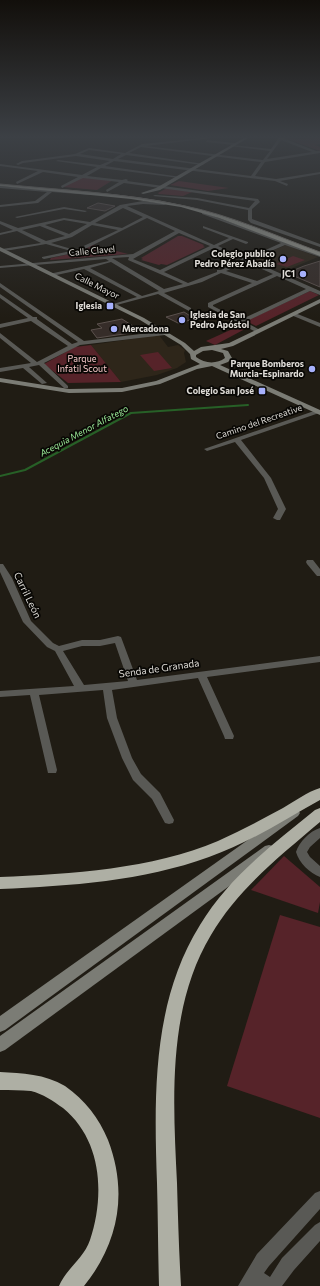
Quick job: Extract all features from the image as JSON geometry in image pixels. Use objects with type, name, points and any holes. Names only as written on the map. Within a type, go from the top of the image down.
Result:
[{"type":"highway","points":[[2,883],[92,876],[128,871],[187,858],[240,837],[320,793]]},
{"type":"highway","points":[[170,1286],[165,1075],[168,1045],[179,991],[191,958],[205,930],[229,898],[256,869],[320,813]]},
{"type":"highway","points":[[0,1081],[21,1081],[35,1084],[52,1090],[65,1097],[77,1107],[94,1128],[105,1154],[108,1170],[109,1194],[105,1225],[99,1244],[80,1275],[70,1286]]},
{"type":"main road","points":[[118,198],[142,202],[153,198],[209,213],[320,255]]},
{"type":"main road","points":[[121,198],[129,201],[153,198]]},
{"type":"main road","points":[[129,201],[135,198]]},
{"type":"main road","points":[[153,198],[169,202],[195,205],[228,215],[320,249]]},
{"type":"street","points":[[0,206],[34,202],[41,198]]},
{"type":"street","points":[[154,198],[197,199],[250,209]]},
{"type":"street","points":[[245,198],[258,200],[258,202],[250,209],[250,220],[320,246]]},
{"type":"street","points":[[4,201],[16,208]]},
{"type":"street","points":[[129,201],[146,217],[320,293]]},
{"type":"street","points":[[1,250],[46,243],[70,236],[129,201],[149,203],[169,202]]},
{"type":"street","points":[[34,202],[64,219],[123,230]]},
{"type":"street","points":[[142,202],[169,202],[208,214],[320,255]]},
{"type":"street","points":[[17,217],[64,208],[85,211]]},
{"type":"street","points":[[24,211],[31,215]]},
{"type":"street","name":"Calle Clavel","points":[[49,260],[77,251],[123,230],[146,217]]},
{"type":"street","points":[[0,234],[64,219]]},
{"type":"street","points":[[0,222],[46,243],[77,251]]},
{"type":"street","points":[[42,224],[70,236]]},
{"type":"street","points":[[205,227],[246,243]]},
{"type":"street","name":"Calle Clavel","points":[[132,257],[178,231]]},
{"type":"street","points":[[160,272],[232,238]]},
{"type":"street","points":[[115,305],[160,291],[164,292],[186,284],[200,281],[219,271],[285,243]]},
{"type":"street","name":"Calle Mayor","points":[[1,250],[115,305],[183,344],[201,349]]},
{"type":"street","name":"Calle Clavel","points":[[0,268],[49,260],[123,256],[132,257],[186,284]]},
{"type":"street","points":[[106,257],[190,308]]},
{"type":"street","points":[[52,274],[112,261]]},
{"type":"street","points":[[85,267],[141,297]]},
{"type":"street","points":[[219,271],[257,283]]},
{"type":"street","points":[[258,331],[211,307],[210,304],[277,274]]},
{"type":"street","points":[[0,285],[84,343]]},
{"type":"street","points":[[240,322],[310,289]]},
{"type":"street","points":[[0,295],[11,292]]},
{"type":"street","points":[[0,295],[71,346]]},
{"type":"street","points":[[0,377],[66,387],[105,388],[145,382],[166,376],[181,369],[190,363],[193,356],[201,349],[231,345],[320,301]]},
{"type":"street","points":[[293,314],[320,325]]},
{"type":"street","points":[[0,326],[44,315]]},
{"type":"street","points":[[0,370],[37,363],[71,346],[84,343],[165,333]]},
{"type":"street","points":[[0,335],[66,387]]},
{"type":"street","name":"Calle Mayor","points":[[183,344],[193,356]]},
{"type":"street","points":[[226,352],[231,345]]},
{"type":"street","points":[[0,380],[68,391],[122,390],[158,383],[196,368],[222,362],[229,358],[226,352],[212,348]]},
{"type":"street","points":[[193,356],[201,362],[226,370],[319,413]]},
{"type":"street","points":[[222,362],[226,370]]},
{"type":"street","points":[[22,365],[44,383]]},
{"type":"street","name":"Camino del Recreative","points":[[207,449],[319,413]]},
{"type":"street","points":[[237,440],[267,478],[282,509],[277,518]]},
{"type":"street","points":[[310,562],[320,574]]},
{"type":"street","name":"Carril León","points":[[0,566],[8,578],[27,622],[50,645],[58,649],[81,689]]},
{"type":"street","points":[[58,649],[82,643],[118,639],[133,683]]},
{"type":"street","name":"Senda de Granada","points":[[0,694],[81,689],[320,659]]},
{"type":"street","points":[[202,674],[230,736]]},
{"type":"street","points":[[107,686],[112,718],[127,758],[137,777],[156,796],[169,820]]},
{"type":"street","points":[[34,692],[52,770]]},
{"type":"street","points":[[0,1024],[256,842],[320,793]]},
{"type":"street","points":[[0,1045],[320,813]]},
{"type":"street","points":[[320,832],[303,846],[301,851],[303,858],[320,872]]},
{"type":"street","points":[[247,1284],[263,1260],[320,1198]]},
{"type":"street","points":[[247,1284],[256,1278],[262,1279],[270,1285],[320,1230]]},
{"type":"shaded area","name":"Colegio publico Pedro Pérez Abadía","points":[[286,245],[318,257],[282,272],[253,259]]},
{"type":"shaded area","points":[[159,335],[168,347],[178,345],[185,350],[184,353],[186,362],[177,368],[157,375],[121,382],[91,345]]},
{"type":"green space","points":[[178,236],[182,236],[204,245],[203,246],[205,247],[167,265],[159,265],[141,260],[143,259],[141,258]]},
{"type":"green space","points":[[93,245],[128,254],[50,260],[51,258],[79,252]]},
{"type":"green space","points":[[293,256],[305,260],[287,267],[276,264]]},
{"type":"green space","points":[[310,291],[319,295],[256,326],[246,321]]},
{"type":"green space","points":[[237,327],[245,329],[215,345],[206,341]]},
{"type":"green space","name":"Parque Infatil Scout","points":[[91,345],[121,382],[68,383],[44,364],[75,347]]},
{"type":"green space","points":[[158,352],[172,368],[154,371],[140,355]]},
{"type":"green space","points":[[284,856],[320,887],[318,913],[251,890]]},
{"type":"green space","points":[[280,915],[320,927],[320,1118],[227,1086]]},
{"type":"building","points":[[98,203],[115,206],[105,211],[87,208]]},
{"type":"building","name":"JC1","points":[[320,261],[320,287],[287,273],[304,266]]},
{"type":"building","name":"Iglesia de San Pedro Apóstol","points":[[184,312],[195,319],[178,323],[166,317]]},
{"type":"building","name":"Mercadona","points":[[122,319],[133,326],[130,327],[137,332],[97,338],[91,330],[102,328],[97,324]]},
{"type":"waterway","name":"Acequia Menor Alfatego","points":[[0,476],[25,470],[131,413],[248,405]]},
{"type":"tram line","points":[[139,198],[185,206],[236,220],[320,252]]},
{"type":"place","name":"Colegio publico Pedro Pérez Abadía","points":[[283,259]]},
{"type":"place","name":"JC1","points":[[303,274]]},
{"type":"place","name":"Iglesia","points":[[110,306]]},
{"type":"place","name":"Iglesia de San Pedro Apóstol","points":[[182,320]]},
{"type":"place","name":"Mercadona","points":[[114,329]]},
{"type":"place","name":"Parque Bomberos Murcia-Espinardo","points":[[312,369]]},
{"type":"place","name":"Colegio San José","points":[[262,391]]}]
